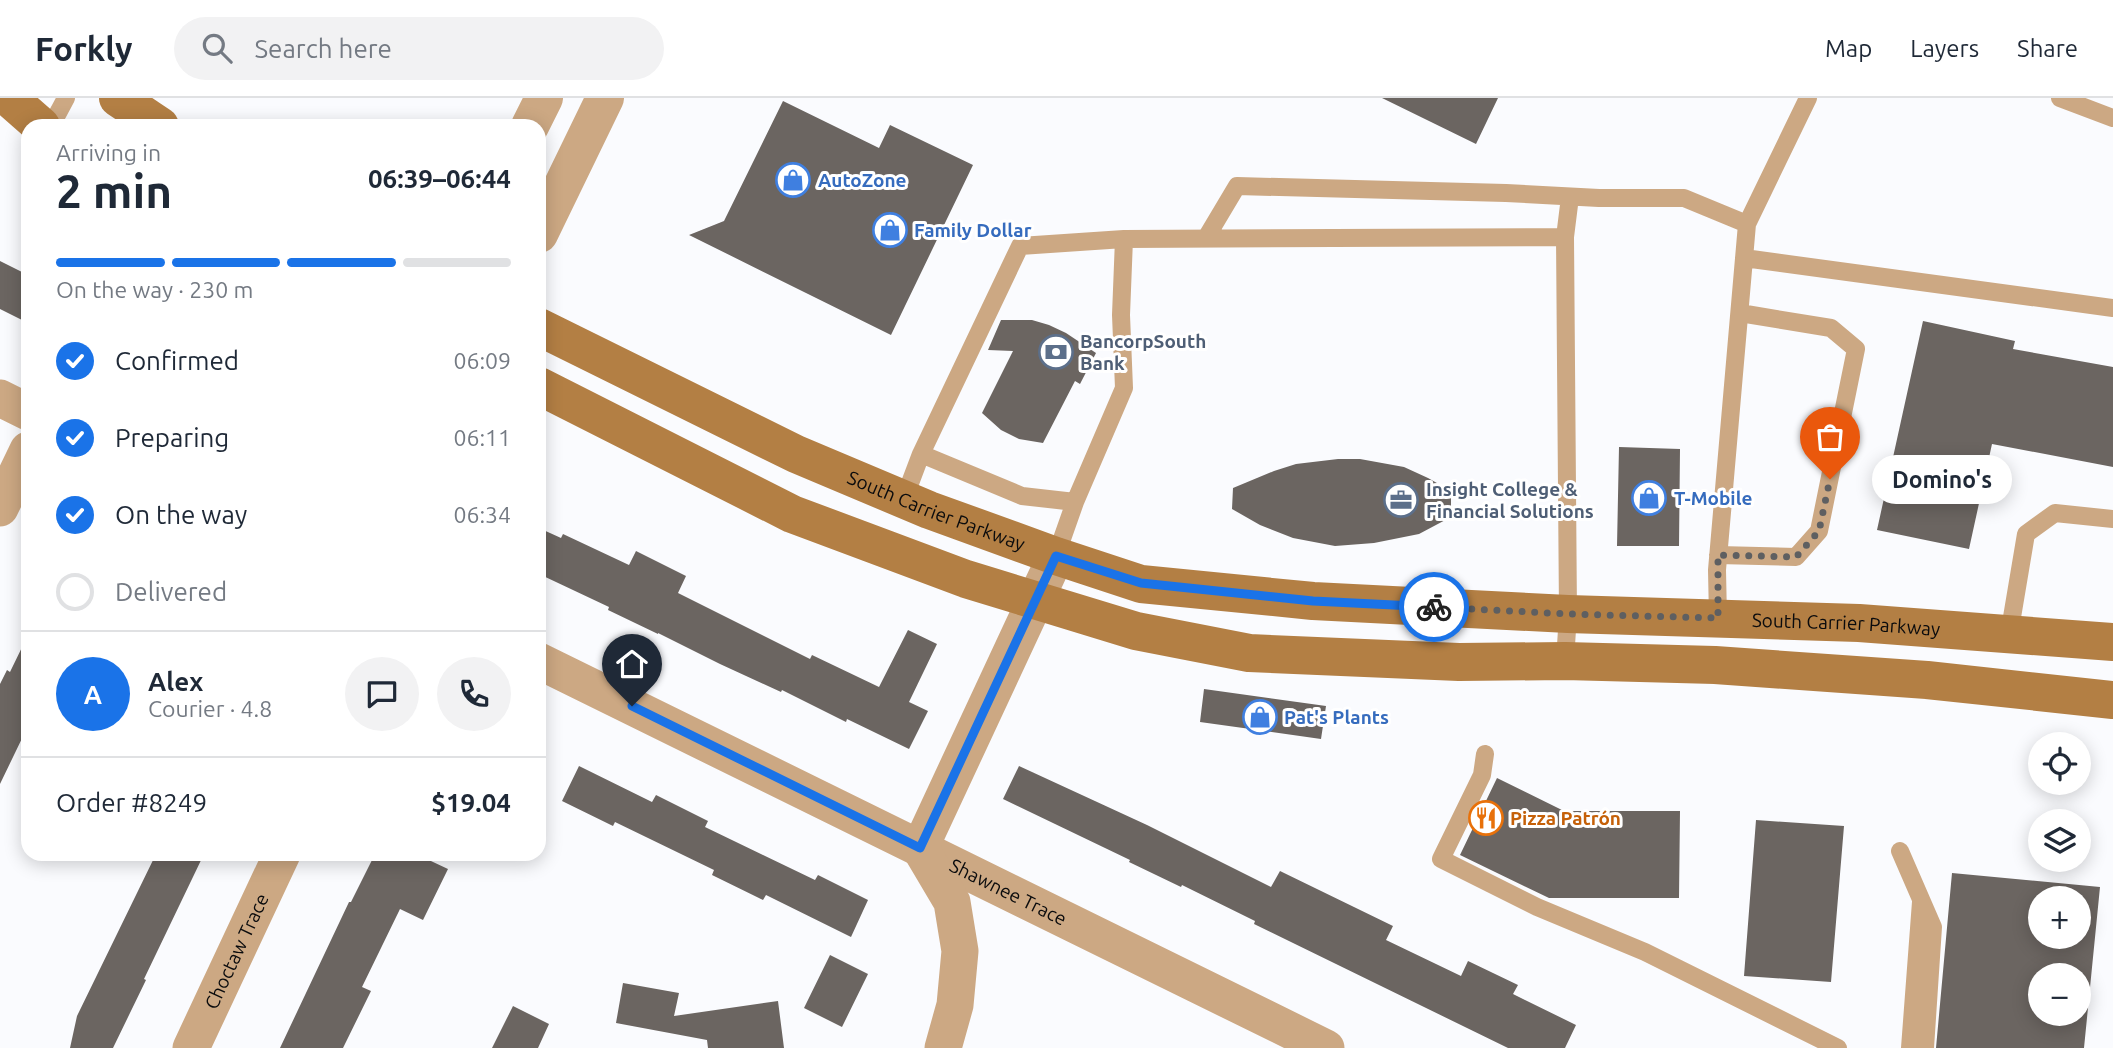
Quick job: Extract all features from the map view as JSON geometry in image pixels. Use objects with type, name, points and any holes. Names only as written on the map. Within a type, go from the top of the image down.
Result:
[{"type":"main road","points":[[9,98],[33,119]]},
{"type":"main road","points":[[118,98],[150,119]]},
{"type":"main road","name":"South Carrier Parkway","points":[[546,330],[796,454],[929,510],[1056,556],[1141,583],[1313,601],[1568,614],[1859,623],[2113,642]]},
{"type":"main road","points":[[546,390],[792,514],[966,579],[1136,631],[1249,653],[1459,662],[1565,661],[1715,666],[1927,680],[2113,700]]},
{"type":"street","points":[[534,119],[544,98]]},
{"type":"street","points":[[546,220],[605,98]]},
{"type":"street","points":[[0,398],[21,408]]},
{"type":"street","points":[[0,508],[21,464]]},
{"type":"street","points":[[943,1048],[954,1005],[960,951],[952,902],[920,848],[1056,556]]},
{"type":"street","name":"Shawnee Trace","points":[[546,664],[1326,1048]]},
{"type":"street","name":"Choctaw Trace","points":[[191,1048],[279,861]]},
{"type":"lane","points":[[55,119],[66,98]]},
{"type":"lane","points":[[1718,618],[1718,555],[1747,224],[1808,98]]},
{"type":"lane","points":[[2070,100],[2113,118]]},
{"type":"lane","points":[[1206,239],[1237,186],[1684,198],[1747,224]]},
{"type":"lane","points":[[1565,661],[1568,614],[1565,237],[1570,197]]},
{"type":"lane","points":[[904,499],[921,454],[1020,246],[1124,239],[1565,237]]},
{"type":"lane","points":[[1056,556],[1124,388],[1121,315],[1124,239]]},
{"type":"lane","points":[[1744,258],[2113,308]]},
{"type":"lane","points":[[1718,555],[1796,557],[1819,531],[1856,349],[1831,328],[1740,313]]},
{"type":"lane","points":[[921,454],[1021,496],[1076,502]]},
{"type":"lane","points":[[2009,635],[2026,534],[2055,513],[2113,519]]},
{"type":"lane","points":[[1485,754],[1482,775],[1441,859],[1537,907],[1645,952],[1838,1048]]},
{"type":"lane","points":[[1900,851],[1933,927],[1925,1048]]},
{"type":"lane","points":[[1910,1048],[1921,898]]},
{"type":"building","points":[[1382,98],[1498,98],[1476,144]]},
{"type":"building","points":[[783,101],[879,148],[890,125],[973,165],[891,335],[689,235],[724,221]]},
{"type":"building","points":[[0,261],[21,272],[21,320],[0,309]]},
{"type":"building","points":[[1001,320],[1032,320],[1049,325],[1096,353],[1080,384],[1075,381],[1043,443],[1019,439],[1001,430],[982,413],[1013,351],[988,350]]},
{"type":"building","points":[[1923,321],[2015,341],[2013,349],[2113,367],[2113,467],[1992,444],[1969,549],[1877,530]]},
{"type":"building","name":"T-Mobile","points":[[1619,447],[1680,449],[1679,546],[1617,546]]},
{"type":"building","points":[[1360,459],[1404,467],[1428,478],[1451,491],[1451,517],[1419,534],[1374,543],[1335,546],[1293,538],[1260,525],[1232,509],[1233,488],[1296,464]]},
{"type":"building","points":[[546,531],[561,538],[563,534],[629,565],[636,551],[686,576],[678,593],[810,659],[812,655],[879,687],[908,630],[937,644],[909,702],[928,711],[909,749],[720,664],[608,610],[609,607],[546,577]]},
{"type":"building","points":[[21,649],[21,740],[0,784],[0,684],[7,670],[10,672]]},
{"type":"building","points":[[1204,689],[1326,706],[1321,739],[1200,722]]},
{"type":"building","points":[[579,766],[652,802],[656,795],[708,821],[705,827],[815,880],[818,875],[868,900],[851,937],[766,895],[763,900],[712,875],[714,870],[615,822],[613,826],[562,801]]},
{"type":"building","points":[[1019,766],[1147,825],[1271,887],[1280,871],[1393,926],[1386,940],[1461,976],[1468,961],[1518,985],[1513,994],[1576,1025],[1565,1048],[1508,1048],[1003,799]]},
{"type":"building","points":[[1497,778],[1564,811],[1680,811],[1679,898],[1549,898],[1460,855]]},
{"type":"building","points":[[1756,820],[1844,826],[1831,982],[1744,976]]},
{"type":"building","points":[[153,861],[201,861],[113,1048],[70,1048],[77,1016]]},
{"type":"building","points":[[372,861],[431,861],[448,869],[423,920],[400,909],[362,987],[371,991],[343,1048],[280,1048],[349,902]]},
{"type":"building","points":[[1952,873],[2089,886],[2028,886],[2028,949],[2091,949],[2091,886],[2100,887],[2091,978],[2091,963],[2028,963],[2028,1026],[2086,1026],[2084,1048],[1936,1048]]},
{"type":"building","points":[[830,955],[868,974],[842,1027],[804,1008]]},
{"type":"building","points":[[623,983],[679,993],[674,1016],[778,1001],[784,1048],[708,1048],[707,1040],[616,1023]]},
{"type":"building","points":[[513,1006],[549,1024],[538,1048],[492,1048]]},
{"type":"way so far","points":[[1434,607],[1718,618],[1718,555],[1796,557],[1819,531],[1830,479]]},
{"type":"place","name":"AutoZone","points":[[793,180]]},
{"type":"place","name":"Family Dollar","points":[[890,230]]},
{"type":"place","name":"BancorpSouth Bank","points":[[1056,352]]},
{"type":"place","name":"Domino's","points":[[1830,479]]},
{"type":"place","name":"T-Mobile","points":[[1649,498]]},
{"type":"place","name":"Insight College & Financial Solutions","points":[[1401,500]]},
{"type":"place","name":"Pat's Plants","points":[[1260,717]]},
{"type":"place","name":"Pizza Patrón","points":[[1486,818]]},
{"type":"route","points":[[632,706],[920,848],[1056,556],[1141,583],[1313,601],[1434,607]]}]
